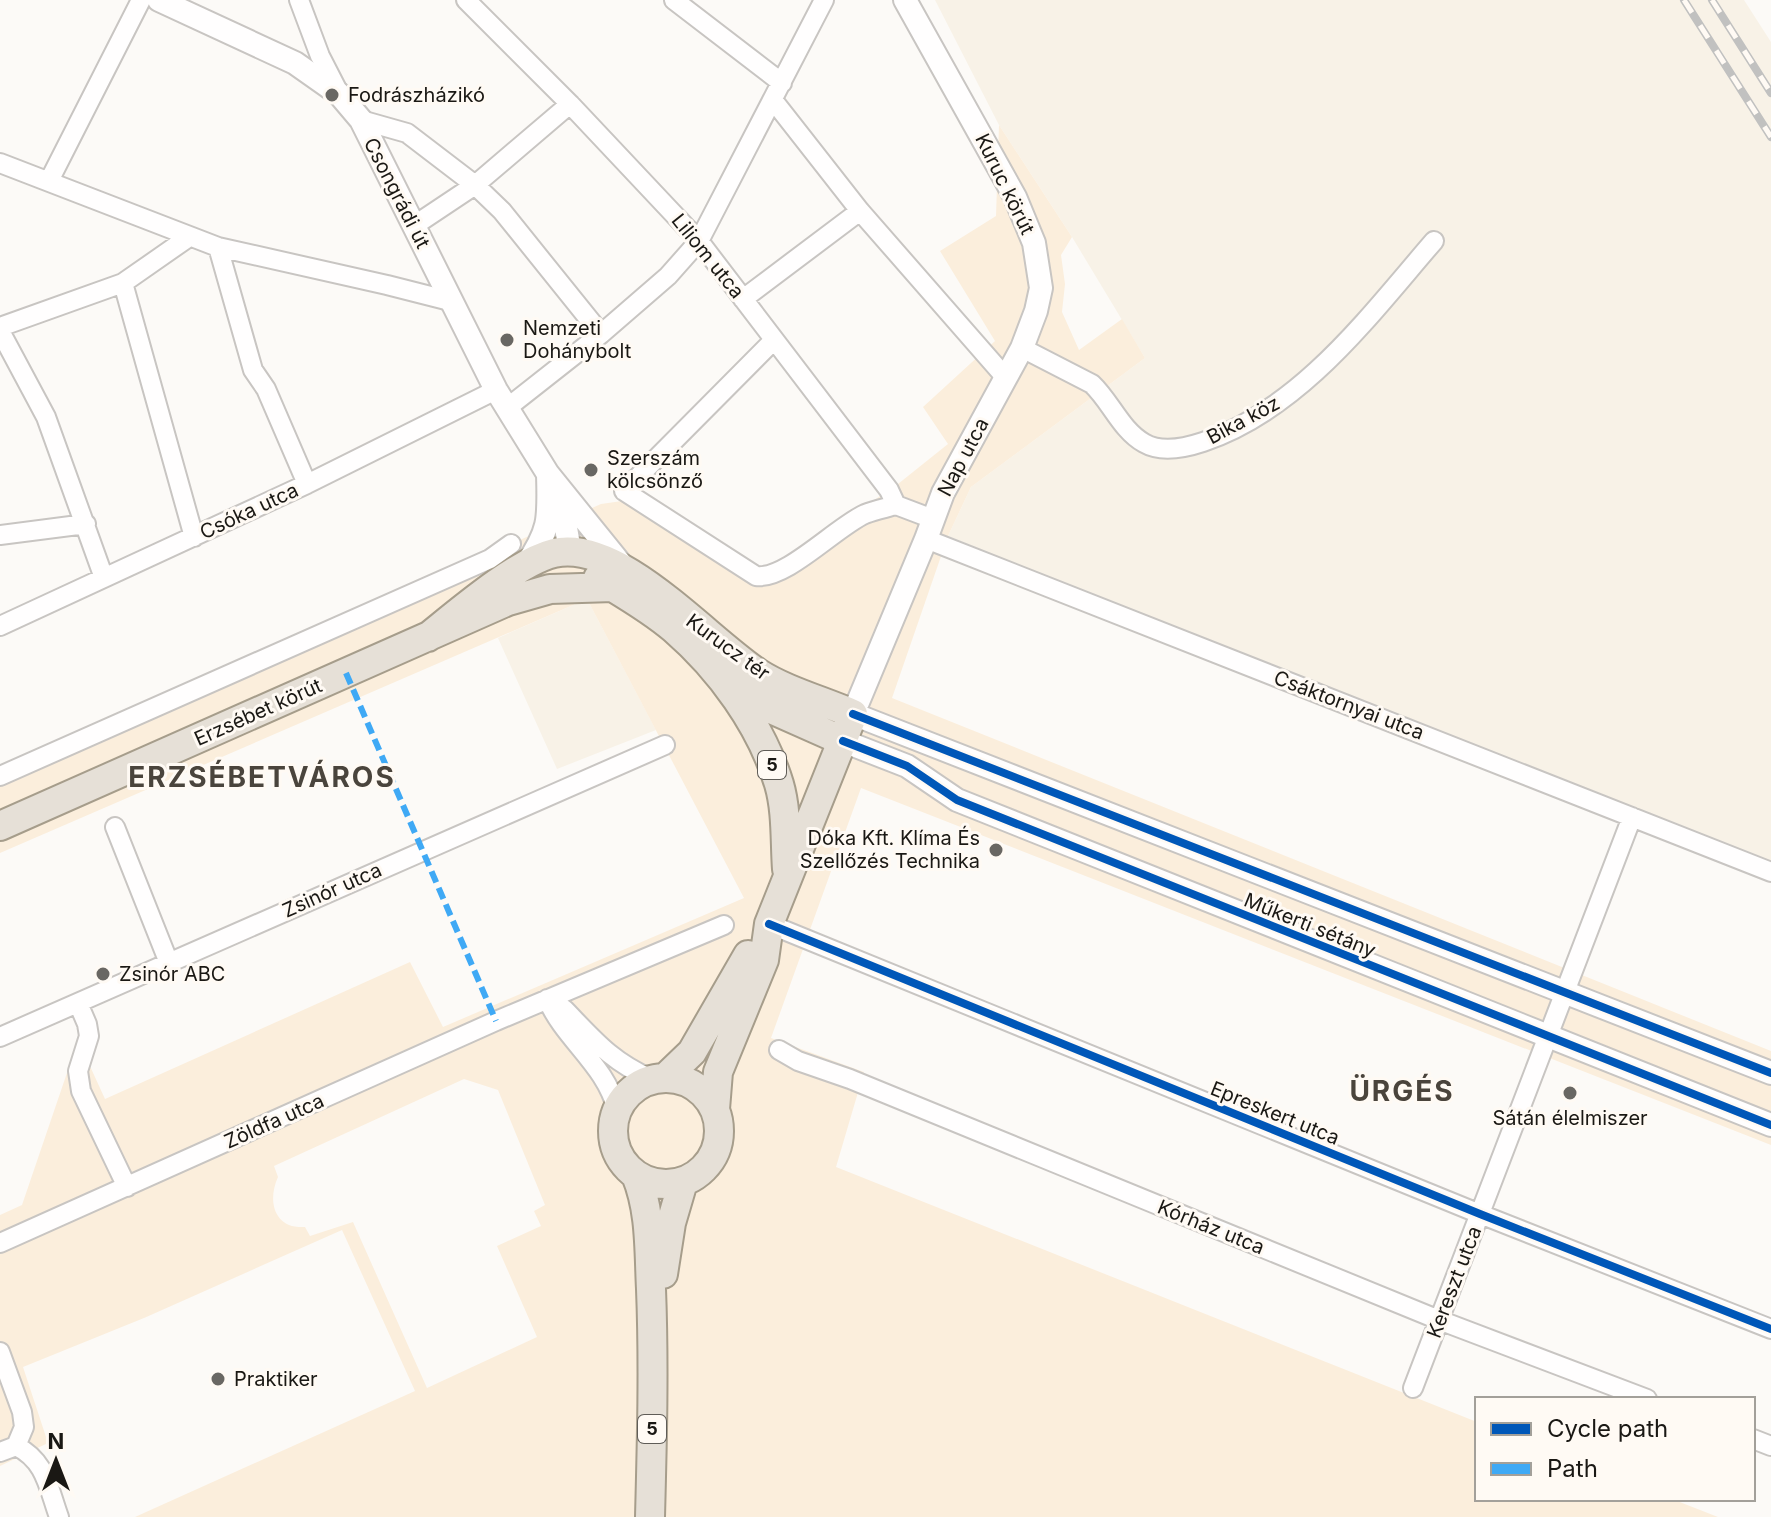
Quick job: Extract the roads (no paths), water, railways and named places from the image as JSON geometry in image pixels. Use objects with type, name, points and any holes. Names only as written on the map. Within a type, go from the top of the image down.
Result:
[{"type":"main road","name":"Erzsébet körút","points":[[428,637],[476,599],[519,555],[570,551]]},
{"type":"main road","name":"Kurucz tér","points":[[570,551],[600,557],[712,668]]},
{"type":"main road","points":[[508,601],[570,551]]},
{"type":"main road","name":"Erzsébet körút","points":[[0,826],[508,601],[550,589],[619,578]]},
{"type":"main road","name":"Kurucz tér","points":[[619,578],[761,675],[853,714]]},
{"type":"main road","points":[[712,668],[753,701],[843,741]]},
{"type":"main road","name":"5","points":[[712,668],[751,719],[780,787],[788,878]]},
{"type":"main road","name":"5","points":[[650,1517],[653,1342],[646,1205],[636,1175],[625,1165],[615,1146],[613,1125],[617,1110],[630,1091],[658,1078],[692,1052],[769,924],[853,714]]},
{"type":"main road","name":"5","points":[[653,1342],[671,1223],[683,1182],[705,1167],[716,1151],[720,1131],[715,1109],[718,1072],[764,960],[769,924]]},
{"type":"main road","points":[[658,1078],[681,1079],[695,1085],[715,1109]]},
{"type":"main road","points":[[636,1175],[659,1184],[683,1182]]},
{"type":"street","points":[[49,181],[141,0]]},
{"type":"street","name":"Csongrádi út","points":[[159,0],[295,63],[339,94],[361,120],[501,399],[619,578]]},
{"type":"street","points":[[299,0],[339,94]]},
{"type":"street","name":"Liliom utca","points":[[466,0],[570,104],[699,241],[889,490],[896,505]]},
{"type":"street","points":[[674,0],[782,83]]},
{"type":"street","name":"Csóka utca","points":[[0,626],[307,484],[501,399],[601,334],[668,276],[699,241],[824,0]]},
{"type":"street","name":"Kuruc körút","points":[[905,0],[1015,197],[1041,269],[1036,311],[1006,378]]},
{"type":"street","points":[[295,63],[304,44],[308,23]]},
{"type":"street","points":[[773,100],[860,211],[1006,378]]},
{"type":"street","points":[[415,225],[475,185],[570,104]]},
{"type":"street","points":[[361,120],[407,133],[475,185],[502,211],[601,334]]},
{"type":"street","points":[[0,163],[218,247],[450,301]]},
{"type":"street","points":[[743,299],[860,211]]},
{"type":"street","points":[[104,578],[46,417],[0,329],[123,283],[189,237]]},
{"type":"street","name":"Bika köz","points":[[1022,348],[1092,384],[1129,431],[1145,444],[1174,448],[1195,444],[1248,422],[1287,396],[1322,366],[1371,315],[1434,241]]},
{"type":"street","points":[[218,247],[253,370],[271,400],[307,484]]},
{"type":"street","points":[[123,283],[194,537]]},
{"type":"street","points":[[774,340],[624,491],[692,537],[761,577],[778,572],[865,514],[896,505],[930,529],[853,714]]},
{"type":"street","name":"Nap utca","points":[[930,529],[943,493],[1006,378]]},
{"type":"street","points":[[0,776],[475,566],[519,555],[546,531],[549,516],[548,474]]},
{"type":"street","name":"Csongrádi út","points":[[548,474],[565,522],[570,551]]},
{"type":"street","points":[[0,535],[86,524]]},
{"type":"street","name":"Csáktornyai utca","points":[[930,529],[1771,872]]},
{"type":"street","name":"Műkerti sétány","points":[[853,714],[1771,1073]]},
{"type":"street","name":"Műkerti sétány","points":[[843,741],[907,766],[957,800],[1771,1125]]},
{"type":"street","name":"Zsinór utca","points":[[0,1037],[665,745]]},
{"type":"street","name":"Kereszt utca","points":[[1413,1388],[1632,817]]},
{"type":"street","points":[[115,827],[169,963]]},
{"type":"street","name":"Epreskert utca","points":[[769,924],[1480,1214],[1771,1329]]},
{"type":"street","name":"Zöldfa utca","points":[[0,1243],[547,999],[724,925]]},
{"type":"street","points":[[547,999],[565,1010],[615,1060],[658,1078]]},
{"type":"street","points":[[547,999],[554,1013],[603,1075],[612,1091],[617,1110]]},
{"type":"street","points":[[78,1003],[89,1036],[78,1071],[81,1091],[127,1187]]},
{"type":"street","name":"Kórház utca","points":[[779,1050],[798,1061],[850,1079],[1439,1320],[1642,1397]]},
{"type":"street","points":[[0,1352],[22,1412],[24,1427],[8,1449],[33,1456],[40,1464],[59,1517]]},
{"type":"railway","points":[[1684,0],[1771,137]]},
{"type":"railway","points":[[1712,0],[1771,93]]},
{"type":"place","name":"Fodrászházikó","points":[[332,95]]},
{"type":"place","name":"Nemzeti Dohánybolt","points":[[507,340]]},
{"type":"place","name":"Szerszám kölcsönző","points":[[591,470]]},
{"type":"place","name":"Dóka Kft. Klíma És Szellőzés Technika","points":[[996,850]]},
{"type":"place","name":"Zsinór ABC","points":[[103,974]]},
{"type":"place","name":"Sátán élelmiszer","points":[[1570,1093]]},
{"type":"place","name":"Praktiker","points":[[218,1379]]},
{"type":"district","name":"ERZSÉBETVÁROS","points":[[262,777]]},
{"type":"district","name":"ÜRGÉS","points":[[1402,1091]]}]
